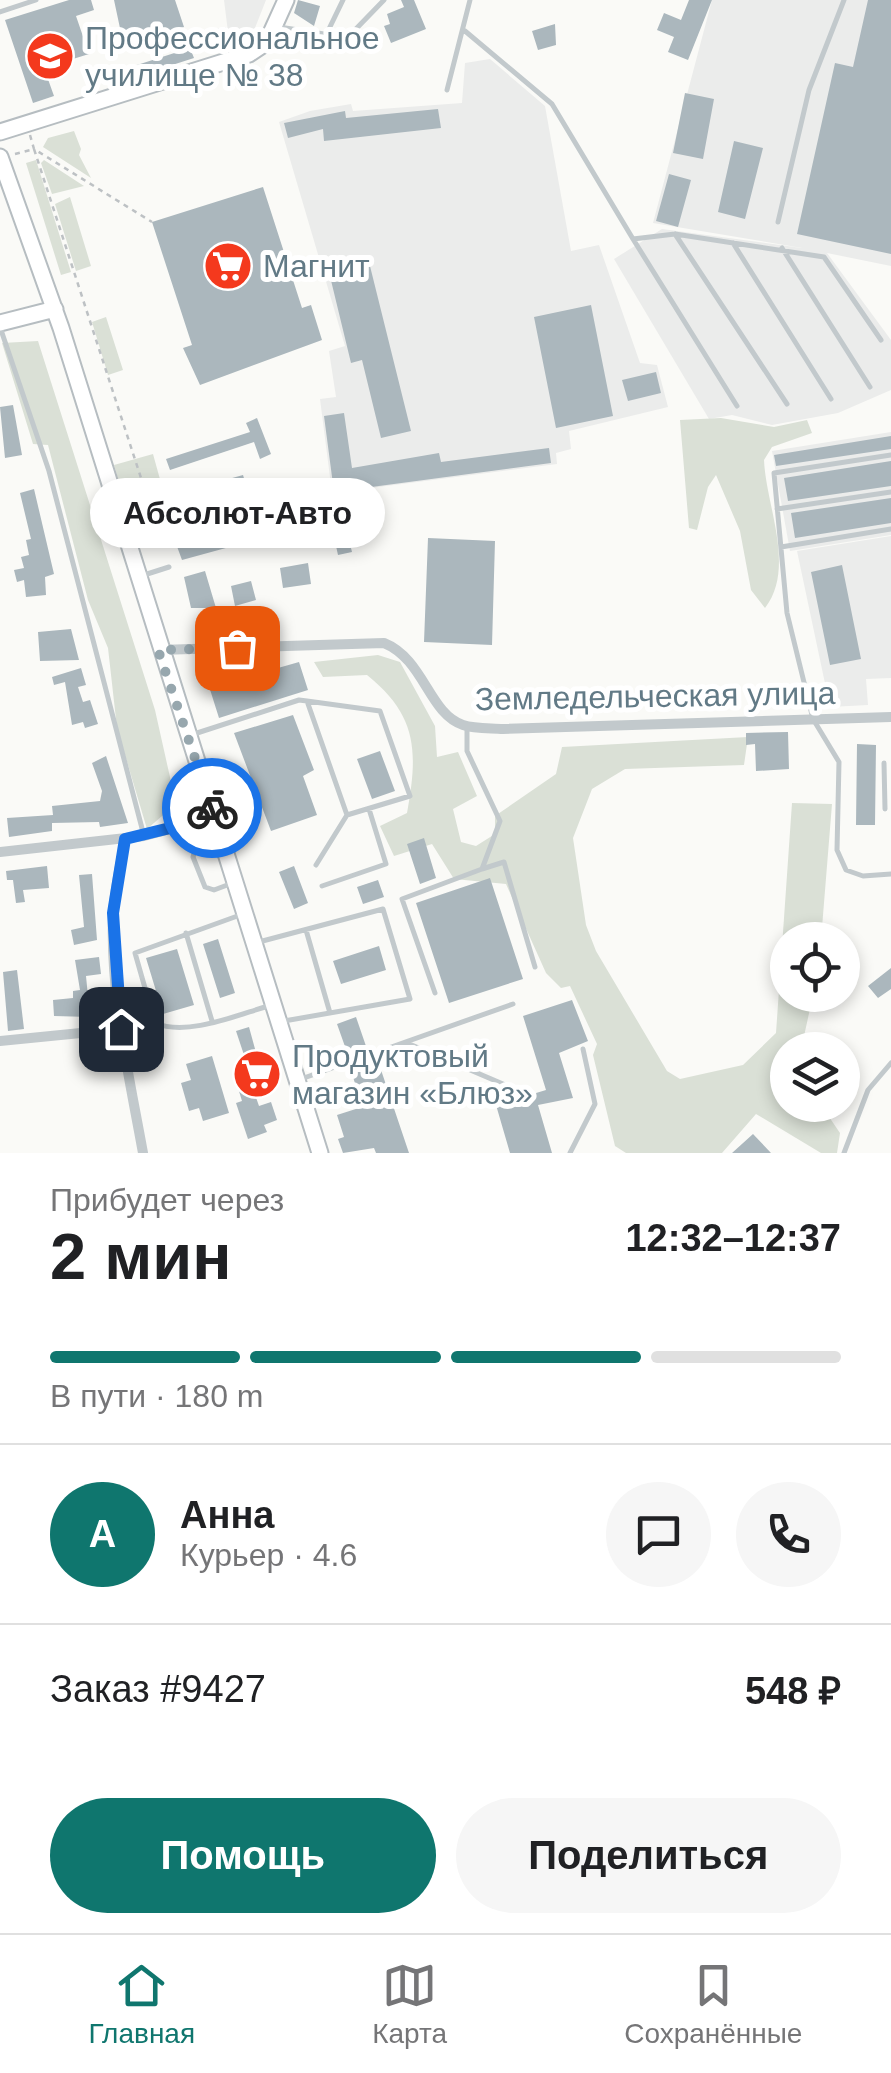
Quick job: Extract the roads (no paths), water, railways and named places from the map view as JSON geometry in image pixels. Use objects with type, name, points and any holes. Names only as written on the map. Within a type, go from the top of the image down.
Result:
[{"type":"main road","points":[[0,132],[249,54],[268,42],[286,0]]},
{"type":"main road","points":[[0,158],[55,309],[158,650],[281,1021],[320,1153]]},
{"type":"main road","points":[[0,325],[55,309]]},
{"type":"street","name":"Земледельческая улица","points":[[158,650],[384,642],[404,651],[444,712],[467,726],[502,729],[891,717]]},
{"type":"street","points":[[0,852],[125,839],[217,824]]},
{"type":"street","points":[[125,839],[113,913],[121,1029],[143,1153]]},
{"type":"street","points":[[0,1042],[121,1029]]},
{"type":"lane","points":[[0,12],[36,0]]},
{"type":"lane","points":[[324,34],[331,30],[343,0]]},
{"type":"lane","points":[[276,27],[324,34],[352,32],[384,0]]},
{"type":"lane","points":[[447,90],[454,50],[465,30],[470,0]]},
{"type":"lane","points":[[778,222],[809,90],[844,0]]},
{"type":"lane","points":[[465,30],[552,104],[737,406]]},
{"type":"lane","points":[[633,238],[675,234],[824,257],[881,340]]},
{"type":"lane","points":[[675,234],[787,404]]},
{"type":"lane","points":[[733,243],[831,399]]},
{"type":"lane","points":[[782,248],[870,387]]},
{"type":"lane","points":[[0,325],[50,472],[144,836]]},
{"type":"lane","points":[[891,456],[774,473],[787,613],[813,720],[839,762],[837,850],[846,870],[864,876],[891,874]]},
{"type":"lane","points":[[778,509],[891,492]]},
{"type":"lane","points":[[124,536],[157,528]]},
{"type":"lane","points":[[781,546],[891,529]]},
{"type":"lane","points":[[136,577],[169,567]]},
{"type":"lane","points":[[186,736],[307,701],[380,712],[410,796],[347,815],[316,864]]},
{"type":"lane","points":[[307,701],[347,815]]},
{"type":"lane","points":[[467,726],[466,752],[500,821],[482,869]]},
{"type":"lane","points":[[884,762],[888,777],[885,809]]},
{"type":"lane","points":[[322,886],[386,864],[369,808]]},
{"type":"lane","points":[[217,824],[196,847],[193,857],[199,878],[214,890],[236,882]]},
{"type":"lane","points":[[435,993],[402,899],[504,862],[536,967]]},
{"type":"lane","points":[[255,943],[383,909],[410,999],[281,1021]]},
{"type":"lane","points":[[245,913],[135,953],[155,1023],[168,1027],[212,1021],[275,1004]]},
{"type":"lane","points":[[306,930],[330,1013]]},
{"type":"lane","points":[[186,933],[212,1021]]},
{"type":"lane","points":[[298,1080],[513,1004]]},
{"type":"lane","points":[[404,1042],[503,1084]]},
{"type":"lane","points":[[570,1153],[595,1104],[583,1049]]},
{"type":"lane","points":[[844,1153],[868,1090],[891,1064]]},
{"type":"place","name":"Профессиональное училище № 38","points":[[50,56]]},
{"type":"place","name":"Магнит","points":[[228,266]]},
{"type":"place","name":"Абсолют-Авто","points":[[237,648]]},
{"type":"place","name":"Продуктовый магазин «Блюз»","points":[[257,1074]]}]
